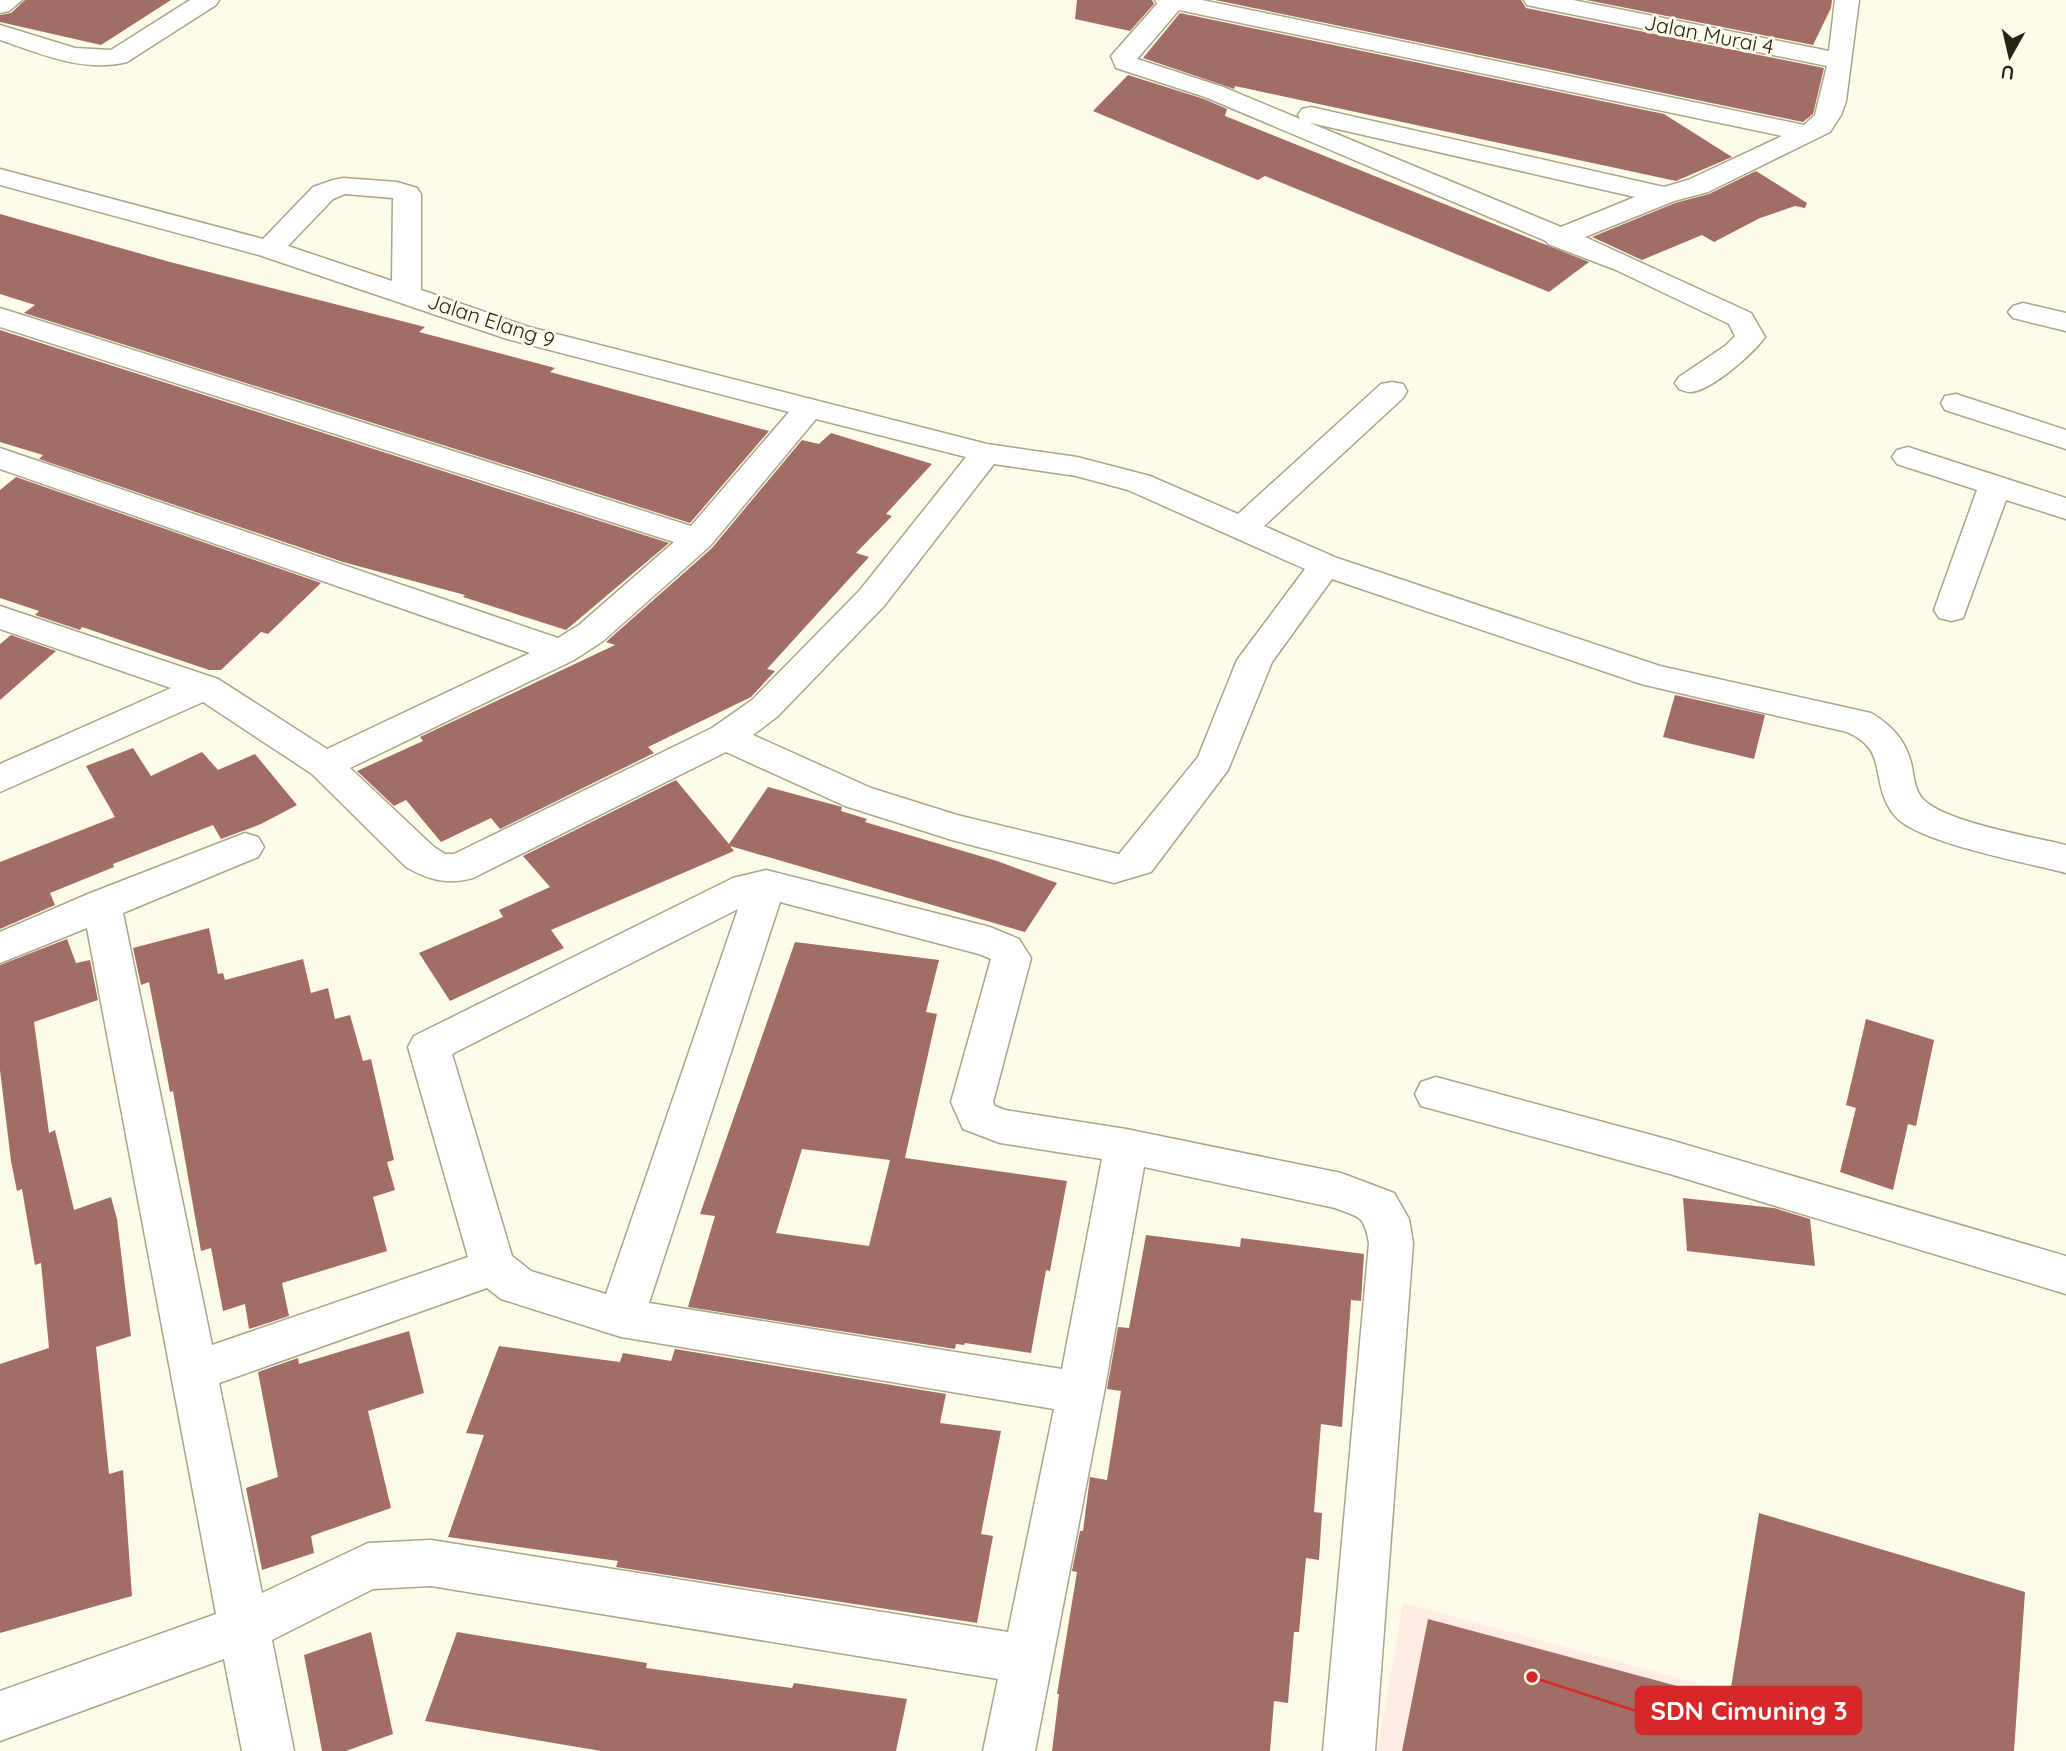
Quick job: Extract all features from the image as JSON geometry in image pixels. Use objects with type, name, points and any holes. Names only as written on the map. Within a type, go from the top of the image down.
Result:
[{"type":"street","points":[[0,6],[10,0]]},
{"type":"street","points":[[0,33],[90,59],[108,59],[118,57],[207,0]]},
{"type":"street","points":[[1690,383],[1736,352],[1750,337],[1741,319],[1626,264],[1558,238],[1214,92],[1125,63],[1124,56],[1171,0],[1808,134]]},
{"type":"street","name":"Jalan Murai 4","points":[[1536,0],[1840,61]]},
{"type":"street","points":[[1558,238],[1664,195],[1698,186],[1808,134],[1823,124],[1840,61],[1847,0]]},
{"type":"street","points":[[1214,92],[1664,195]]},
{"type":"street","name":"Jalan Elang 9","points":[[0,177],[269,249],[518,332],[986,453],[1077,467],[1139,483],[1325,565],[1653,676],[1858,722],[1875,730],[1886,741],[1901,794],[1912,811],[1942,826],[2066,859]]},
{"type":"street","points":[[269,249],[323,193],[343,186],[397,190],[407,194],[406,293]]},
{"type":"street","points":[[2023,312],[2066,322]]},
{"type":"street","points":[[0,317],[698,539]]},
{"type":"street","points":[[1243,527],[1392,391]]},
{"type":"street","points":[[1956,403],[2066,439]]},
{"type":"street","points":[[325,765],[562,652],[591,633],[698,539],[810,407]]},
{"type":"street","points":[[0,617],[205,687],[325,765],[420,857],[438,868],[459,868],[725,737],[765,708],[872,598],[986,453]]},
{"type":"street","points":[[1908,457],[2066,509]]},
{"type":"street","points":[[0,458],[562,652]]},
{"type":"street","points":[[1951,610],[1995,486]]},
{"type":"street","points":[[725,737],[870,801],[993,838],[1114,869],[1127,867],[1137,862],[1215,761],[1255,660],[1325,565]]},
{"type":"street","points":[[0,779],[205,687]]},
{"type":"street","points":[[0,948],[245,847]]},
{"type":"street","points":[[621,1318],[766,884]]},
{"type":"street","points":[[1081,1393],[621,1318],[517,1286],[493,1267],[429,1047],[747,888],[766,884],[1005,949],[1011,958],[972,1102],[978,1117],[1000,1126],[1126,1146],[1341,1191],[1378,1206],[1387,1219],[1391,1243],[1349,1751]]},
{"type":"street","points":[[102,904],[268,1751]]},
{"type":"street","points":[[1436,1094],[1670,1157],[2066,1275]]},
{"type":"street","points":[[1009,1751],[1081,1393],[1126,1146]]},
{"type":"street","points":[[193,1372],[493,1267]]},
{"type":"street","points":[[0,1716],[244,1628],[368,1566],[431,1563],[1028,1660]]},
{"type":"shaded area","points":[[1403,1603],[1946,1751],[1377,1751]]},
{"type":"building","points":[[25,0],[171,0],[101,45],[0,22],[0,15],[11,13]]},
{"type":"building","points":[[1077,0],[1152,0],[1154,4],[1130,31],[1075,19]]},
{"type":"building","points":[[1215,0],[1521,0],[1526,8],[1824,68],[1813,114],[1803,122]]},
{"type":"building","points":[[1586,0],[1832,0],[1831,8],[1813,45]]},
{"type":"building","points":[[1180,13],[1664,114],[1732,157],[1676,181],[1235,86],[1234,89],[1143,58]]},
{"type":"building","points":[[1128,75],[1204,99],[1227,109],[1225,116],[1589,262],[1549,292],[1265,176],[1258,180],[1093,111]]},
{"type":"building","points":[[1756,171],[1807,203],[1805,208],[1795,206],[1760,218],[1714,242],[1702,235],[1642,260],[1592,237],[1675,203],[1709,194]]},
{"type":"building","points":[[0,214],[170,262],[425,327],[419,332],[555,368],[550,372],[769,431],[690,523],[24,313],[35,305],[0,294]]},
{"type":"building","points":[[0,330],[669,543],[566,630],[463,597],[465,595],[343,562],[39,459],[43,455],[0,442]]},
{"type":"building","points":[[831,433],[932,464],[886,514],[892,516],[856,553],[869,557],[767,669],[775,671],[751,697],[648,747],[654,753],[500,829],[491,818],[441,842],[406,800],[394,806],[357,771],[423,741],[420,737],[615,645],[606,642],[712,548],[802,440],[819,444]]},
{"type":"building","points":[[16,477],[321,583],[268,634],[261,632],[221,670],[209,670],[82,627],[80,630],[35,615],[39,611],[0,598],[0,490]]},
{"type":"building","points":[[11,635],[56,651],[0,700],[0,644]]},
{"type":"building","points":[[1675,695],[1765,715],[1754,759],[1663,737]]},
{"type":"building","points":[[133,748],[151,776],[202,752],[218,770],[255,754],[297,805],[261,824],[221,839],[213,825],[113,864],[114,867],[50,893],[55,905],[0,929],[0,862],[115,817],[86,766]]},
{"type":"building","points":[[676,780],[729,844],[768,787],[842,807],[841,811],[867,819],[865,822],[997,861],[1057,883],[1025,932],[730,846],[734,851],[551,930],[564,948],[450,1001],[419,953],[503,917],[499,910],[550,887],[523,856]]},
{"type":"building","points":[[209,928],[218,974],[223,973],[225,980],[303,959],[311,993],[328,988],[335,1019],[350,1015],[363,1061],[371,1059],[394,1160],[387,1162],[395,1190],[373,1197],[387,1251],[282,1283],[289,1316],[249,1329],[245,1304],[223,1311],[211,1248],[201,1251],[173,1091],[170,1092],[149,982],[141,985],[133,948]]},
{"type":"building","points":[[67,939],[76,963],[90,960],[98,1000],[34,1022],[49,1133],[55,1130],[74,1210],[111,1197],[117,1219],[131,1336],[96,1347],[109,1474],[123,1470],[132,1596],[0,1633],[0,1364],[49,1348],[41,1263],[35,1265],[22,1189],[17,1191],[11,1161],[0,1070],[0,965]]},
{"type":"building","points":[[795,942],[939,960],[926,1012],[937,1014],[905,1158],[1067,1181],[1050,1271],[1046,1270],[1031,1353],[965,1343],[956,1344],[955,1349],[688,1307],[715,1216],[700,1214]],"holes":[[[802,1149],[890,1160],[869,1246],[776,1233]]]},
{"type":"building","points":[[1866,1019],[1934,1040],[1916,1126],[1908,1124],[1893,1190],[1840,1172],[1856,1108],[1846,1105]]},
{"type":"building","points":[[1683,1198],[1774,1208],[1810,1219],[1815,1266],[1687,1251]]},
{"type":"building","points":[[1146,1235],[1240,1247],[1241,1238],[1364,1254],[1361,1301],[1351,1300],[1342,1427],[1321,1424],[1314,1512],[1322,1513],[1319,1560],[1306,1558],[1299,1632],[1294,1632],[1288,1703],[1274,1701],[1270,1751],[1052,1751],[1057,1694],[1077,1572],[1072,1571],[1080,1531],[1083,1531],[1090,1477],[1107,1480],[1121,1391],[1107,1389],[1118,1327],[1129,1328]]},
{"type":"building","points":[[409,1331],[424,1393],[368,1411],[391,1508],[311,1536],[314,1553],[262,1570],[246,1488],[278,1477],[258,1372],[298,1358],[299,1364]]},
{"type":"building","points":[[499,1346],[620,1362],[623,1353],[671,1361],[675,1349],[946,1394],[940,1423],[1001,1431],[981,1534],[993,1536],[977,1623],[616,1567],[618,1561],[448,1537],[484,1435],[466,1433]]},
{"type":"building","points":[[1759,1513],[2025,1592],[2014,1751],[1402,1751],[1428,1619],[1729,1700]]},
{"type":"building","points":[[371,1632],[393,1734],[346,1751],[322,1751],[304,1655]]},
{"type":"building","points":[[457,1632],[647,1663],[646,1668],[792,1688],[794,1683],[907,1699],[896,1751],[601,1751],[425,1721]]},
{"type":"place","name":"SDN Cimuning 3","points":[[1532,1677]]}]
